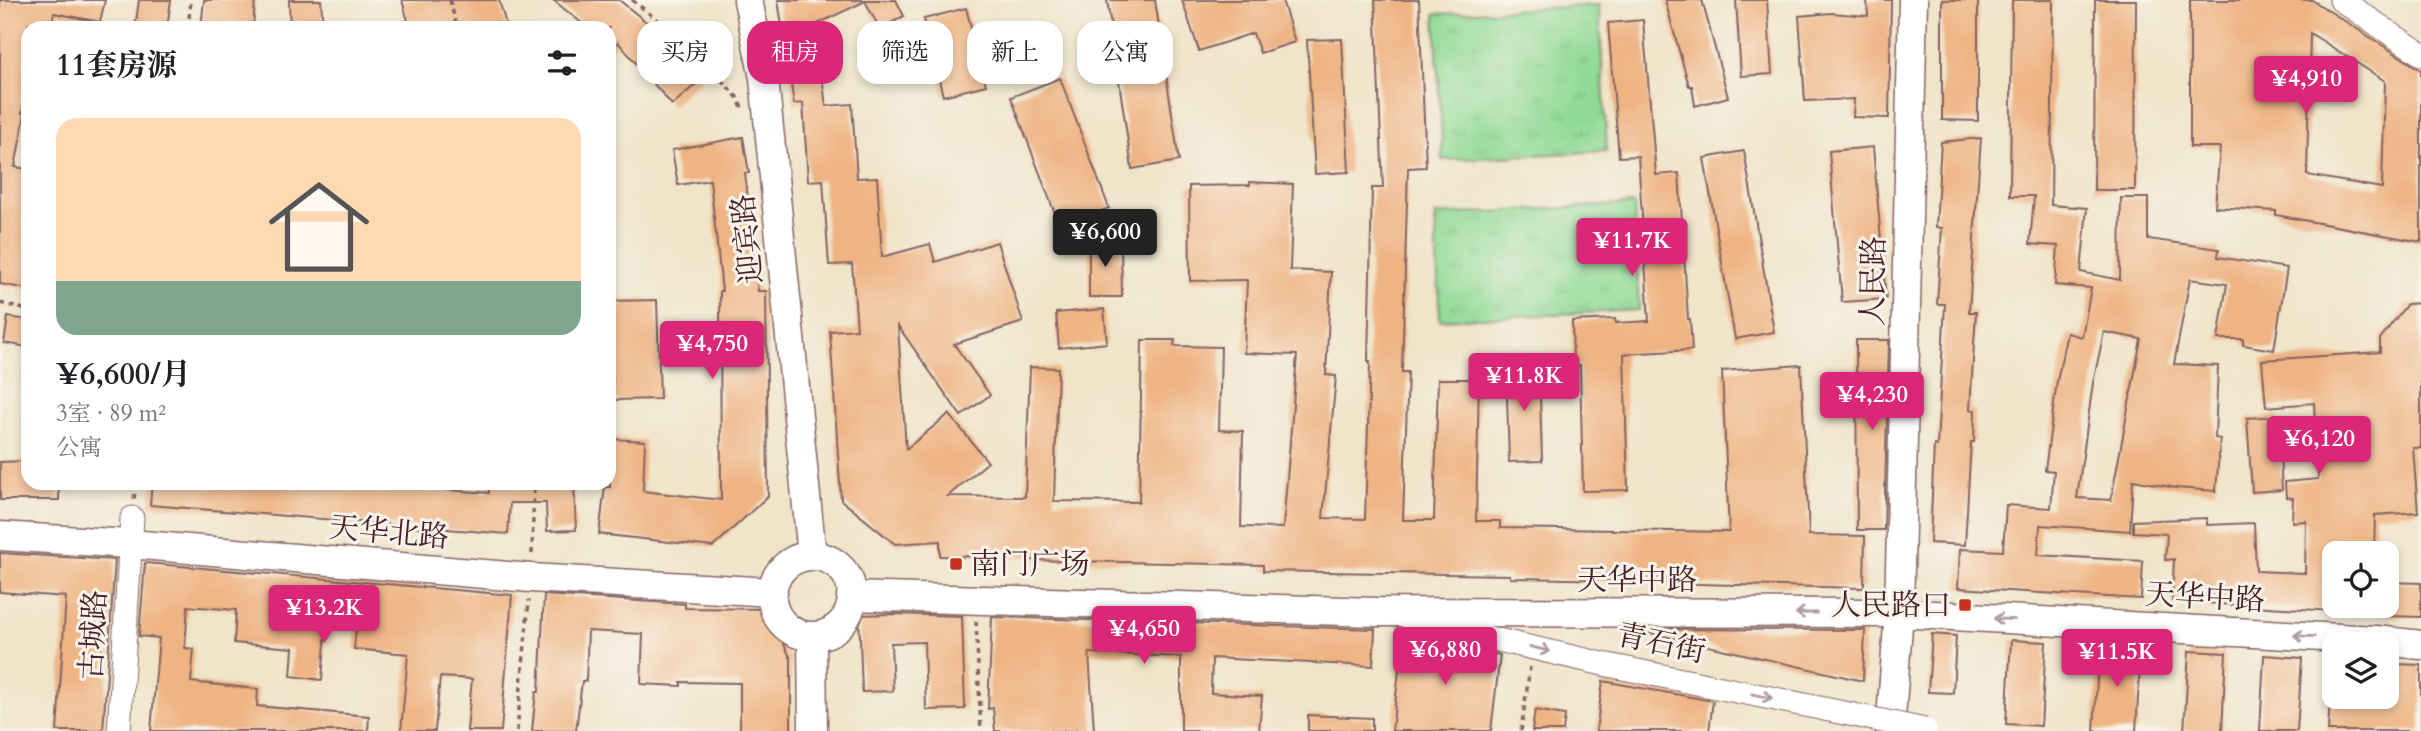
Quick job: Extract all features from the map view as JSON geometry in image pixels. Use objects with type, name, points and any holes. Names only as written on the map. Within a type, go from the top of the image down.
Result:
[{"type":"street","name":"迎宾路","points":[[747,0],[764,78],[812,556]]},
{"type":"street","name":"人民路","points":[[1890,731],[1899,613],[1913,0]]},
{"type":"street","points":[[2341,0],[2421,54]]},
{"type":"street","name":"天华北路","points":[[0,536],[131,531],[531,578],[773,592]]},
{"type":"street","name":"古城路","points":[[119,731],[131,531]]},
{"type":"street","points":[[812,556],[825,558],[837,565],[846,575],[851,596],[849,612],[841,624],[831,631],[812,636],[794,631],[783,624],[776,613],[773,592],[779,575],[787,565],[799,558],[812,556]]},
{"type":"street","name":"天华中路","points":[[851,596],[1377,612],[1899,613],[2362,639],[2421,645]]},
{"type":"street","name":"青石街","points":[[1377,612],[1533,648],[1929,730]]},
{"type":"street","points":[[812,636],[813,731]]},
{"type":"path","points":[[189,21],[191,0]]},
{"type":"path","points":[[450,0],[455,21]]},
{"type":"path","points":[[632,0],[686,42],[737,97],[742,109]]},
{"type":"path","points":[[0,303],[21,308]]},
{"type":"path","points":[[517,731],[531,578],[534,490]]},
{"type":"path","points":[[976,600],[981,731]]},
{"type":"path","points":[[1521,731],[1533,648]]},
{"type":"green space","points":[[1599,5],[1607,151],[1443,160],[1435,14]]},
{"type":"green space","points":[[1634,204],[1639,310],[1440,320],[1435,215]]},
{"type":"building","points":[[0,0],[105,0],[100,21],[54,13],[52,21],[21,21],[21,135],[15,167],[21,168],[21,288],[0,284]]},
{"type":"building","points":[[139,0],[171,0],[168,21],[136,21]]},
{"type":"building","points":[[204,0],[255,0],[254,21],[202,21]]},
{"type":"building","points":[[289,0],[321,0],[322,21],[290,21]]},
{"type":"building","points":[[402,0],[499,0],[505,21],[408,21]]},
{"type":"building","points":[[553,0],[619,0],[645,21],[637,21],[637,64],[618,42],[616,45],[616,21],[579,21]]},
{"type":"building","points":[[778,0],[896,0],[904,16],[895,21],[876,21],[865,1],[823,21],[781,21]]},
{"type":"building","points":[[1107,0],[1155,0],[1158,21],[1110,21]]},
{"type":"building","points":[[1182,0],[1282,0],[1295,42],[1260,53],[1253,33],[1199,51]]},
{"type":"building","points":[[1375,0],[1419,0],[1426,167],[1408,168],[1402,372],[1408,372],[1403,520],[1434,520],[1438,379],[1479,379],[1476,521],[1500,521],[1500,528],[1729,532],[1722,371],[1801,365],[1809,535],[1865,536],[1864,588],[1510,578],[1510,575],[1263,571],[1263,565],[940,556],[940,541],[895,544],[841,500],[830,331],[857,329],[852,264],[829,265],[823,180],[808,181],[803,103],[794,104],[791,84],[823,84],[826,106],[852,104],[857,178],[877,177],[882,257],[930,244],[935,262],[997,242],[1023,322],[954,344],[990,395],[961,416],[898,326],[906,449],[949,414],[988,462],[948,496],[1025,497],[1030,367],[1058,368],[1054,501],[1139,502],[1142,340],[1175,340],[1174,346],[1221,347],[1219,430],[1243,431],[1241,527],[1283,528],[1297,355],[1244,353],[1247,280],[1190,281],[1189,186],[1250,185],[1250,182],[1293,184],[1290,270],[1331,272],[1326,375],[1336,376],[1323,518],[1365,519],[1372,188],[1383,188]]},
{"type":"building","points":[[1665,0],[1702,0],[1728,97],[1695,106],[1692,86],[1689,86]]},
{"type":"building","points":[[1736,0],[1767,0],[1772,74],[1741,76]]},
{"type":"building","points":[[1867,0],[1891,0],[1889,118],[1853,117],[1854,99],[1805,101],[1799,16],[1831,13],[1868,16]]},
{"type":"building","points":[[1942,0],[1978,0],[1978,121],[1942,120]]},
{"type":"building","points":[[2012,0],[2053,0],[2051,205],[2087,208],[2081,272],[2120,280],[2121,198],[2148,198],[2148,239],[2219,249],[2218,257],[2287,268],[2274,350],[2243,345],[2243,339],[2218,339],[2227,284],[2190,279],[2174,364],[2218,366],[2215,438],[2220,439],[2216,491],[2176,488],[2133,480],[2130,531],[2040,525],[2038,555],[2143,561],[2141,599],[1958,588],[1960,549],[2003,551],[2006,505],[2051,508],[2054,471],[2045,470],[2057,381],[2067,333],[2082,337],[2091,288],[2055,285],[2058,246],[2030,244],[2034,196],[2010,196]],"holes":[[[2104,332],[2141,339],[2111,500],[2077,498],[2093,383]]]},
{"type":"building","points":[[2095,0],[2136,0],[2135,190],[2094,190]]},
{"type":"building","points":[[2190,0],[2312,0],[2421,70],[2421,242],[2276,215],[2276,211],[2215,207],[2220,147],[2190,147]],"holes":[[[2310,33],[2385,81],[2382,188],[2307,175]]]},
{"type":"building","points":[[966,8],[969,21],[967,21],[967,84],[986,85],[943,96],[940,84],[953,84],[953,21],[924,19]]},
{"type":"building","points":[[1643,20],[1656,175],[1679,173],[1692,350],[1624,354],[1628,490],[1583,491],[1580,365],[1573,365],[1572,321],[1649,321],[1638,156],[1619,157],[1608,23]]},
{"type":"building","points":[[1342,39],[1349,172],[1315,174],[1307,40]]},
{"type":"building","points":[[654,84],[696,84],[672,105]]},
{"type":"building","points":[[1045,84],[1062,84],[1109,208],[1060,227],[1011,97]]},
{"type":"building","points":[[1119,84],[1168,84],[1179,161],[1132,169]]},
{"type":"building","points":[[743,137],[749,173],[745,173],[758,291],[766,291],[768,496],[713,547],[599,534],[605,490],[616,490],[616,439],[645,441],[643,491],[721,500],[722,291],[710,180],[678,185],[672,150]]},
{"type":"building","points":[[1981,138],[1969,312],[1976,312],[1970,409],[1975,410],[1965,545],[1930,543],[1934,445],[1937,446],[1945,304],[1937,304],[1942,228],[1936,227],[1941,142]]},
{"type":"building","points":[[1873,147],[1886,299],[1842,302],[1829,151]]},
{"type":"building","points":[[1744,151],[1774,332],[1735,339],[1704,158]]},
{"type":"building","points":[[1089,241],[1121,241],[1122,297],[1089,297]]},
{"type":"building","points":[[657,300],[660,399],[616,400],[616,301]]},
{"type":"building","points":[[2421,303],[2421,448],[2413,448],[2418,512],[2375,515],[2374,541],[2322,541],[2322,610],[2172,601],[2174,559],[2165,560],[2167,534],[2133,532],[2133,521],[2207,518],[2207,525],[2254,523],[2256,571],[2305,573],[2306,521],[2292,522],[2293,498],[2286,497],[2285,482],[2318,479],[2314,403],[2266,407],[2262,360],[2380,352],[2380,339],[2407,304]]},
{"type":"building","points":[[1104,309],[1107,343],[1059,348],[1056,313]]},
{"type":"building","points":[[8,317],[21,319],[21,346],[4,343]]},
{"type":"building","points":[[1856,340],[1889,340],[1884,530],[1857,530]]},
{"type":"building","points":[[1539,363],[1542,461],[1509,462],[1506,365]]},
{"type":"building","points":[[2278,416],[2282,490],[2252,492],[2247,418]]},
{"type":"building","points":[[21,461],[21,490],[59,490],[59,500],[0,500],[0,462]]},
{"type":"building","points":[[151,490],[448,490],[489,493],[489,490],[574,490],[576,530],[547,531],[546,503],[510,503],[508,534],[150,505]]},
{"type":"building","points":[[0,553],[115,560],[103,731],[57,731],[66,597],[0,592]]},
{"type":"building","points":[[145,563],[512,595],[501,731],[467,731],[472,679],[440,677],[435,731],[401,731],[408,654],[354,649],[357,621],[327,618],[322,680],[291,676],[293,648],[234,643],[236,610],[188,606],[185,648],[194,649],[191,682],[258,689],[257,706],[369,716],[368,731],[151,731],[159,638],[139,636]]},
{"type":"building","points":[[2399,582],[2421,583],[2421,617],[2399,616]]},
{"type":"building","points":[[544,595],[685,604],[685,608],[767,609],[791,659],[791,731],[740,731],[740,683],[681,682],[681,686],[641,684],[643,634],[588,631],[586,681],[582,681],[576,731],[532,731],[536,692],[539,692]]},
{"type":"building","points":[[859,615],[962,616],[965,709],[926,710],[924,642],[891,643],[893,691],[862,692]]},
{"type":"building","points":[[992,617],[1375,629],[1373,666],[1212,658],[1211,693],[1262,696],[1259,731],[1181,731],[1181,657],[1089,653],[1094,731],[995,731],[993,708],[988,709]]},
{"type":"building","points":[[1651,629],[1865,630],[1863,681],[1650,633]]},
{"type":"building","points":[[1932,634],[1956,636],[1953,693],[1928,692]]},
{"type":"building","points":[[1403,635],[1500,655],[1491,731],[1392,731]]},
{"type":"building","points":[[2011,640],[2046,642],[2041,726],[2006,724]]},
{"type":"building","points":[[2099,645],[2141,648],[2136,731],[2094,731]]},
{"type":"building","points":[[2189,651],[2226,653],[2222,731],[2184,731]]},
{"type":"building","points":[[2264,655],[2302,658],[2297,731],[2260,731]]},
{"type":"building","points":[[2399,664],[2421,665],[2421,731],[2328,731],[2329,709],[2399,709]]},
{"type":"building","points":[[1603,681],[1713,701],[1709,731],[1596,731]]},
{"type":"building","points":[[1535,710],[1565,715],[1563,731],[1532,731]]},
{"type":"building","points":[[1308,715],[1372,718],[1372,731],[1308,731]]},
{"type":"place","name":"南门广场","points":[[956,564]]},
{"type":"place","name":"人民路口","points":[[1965,605]]}]
